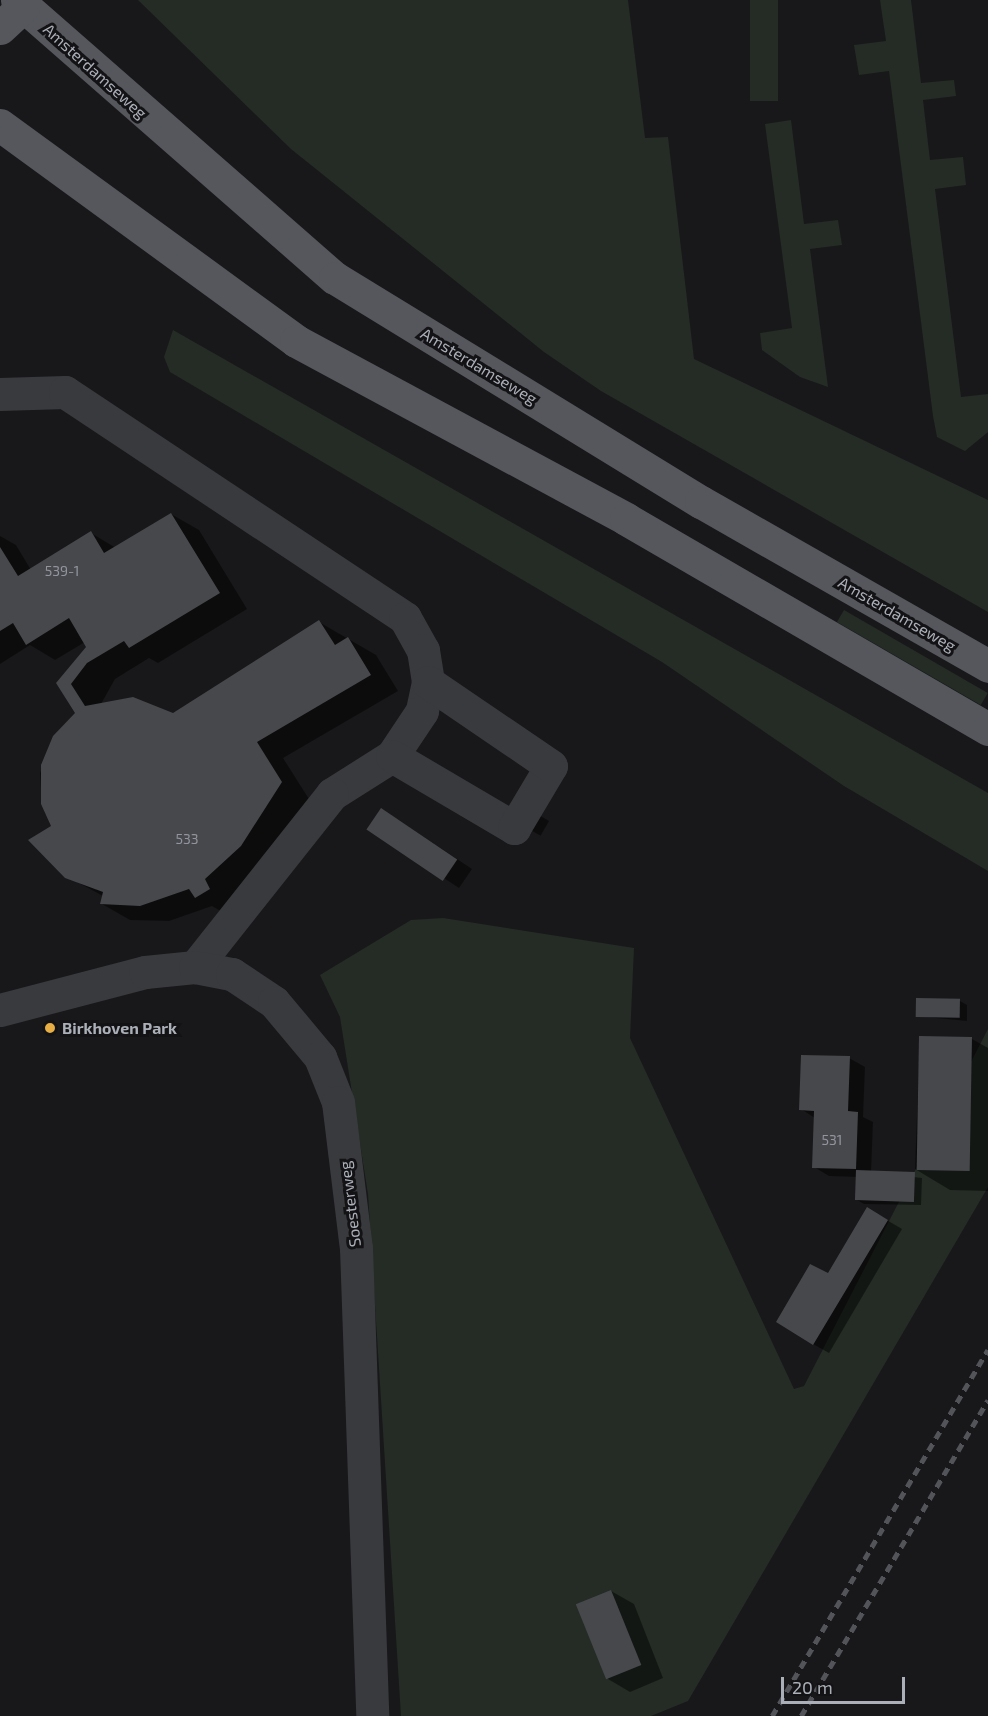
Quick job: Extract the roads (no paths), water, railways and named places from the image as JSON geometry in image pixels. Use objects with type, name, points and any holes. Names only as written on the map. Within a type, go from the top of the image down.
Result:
[{"type":"main road","points":[[0,28],[24,2]]},
{"type":"main road","name":"Amsterdamseweg","points":[[24,2],[335,278],[701,502],[988,666]]},
{"type":"main road","points":[[0,125],[296,341],[626,519],[988,729]]},
{"type":"street","points":[[0,393],[65,392],[405,618],[423,651],[428,682],[422,711],[392,756],[332,794],[195,967]]},
{"type":"street","points":[[392,756],[514,828],[551,766],[428,682]]},
{"type":"street","name":"Soesterweg","points":[[0,1010],[146,972],[195,967],[232,974],[274,1002],[320,1057],[338,1102],[356,1248],[372,1716]]},
{"type":"railway","points":[[772,1716],[988,1350]]},
{"type":"railway","points":[[801,1716],[988,1400]]},
{"type":"place","name":"Birkhoven Park","points":[[50,1028]]}]
